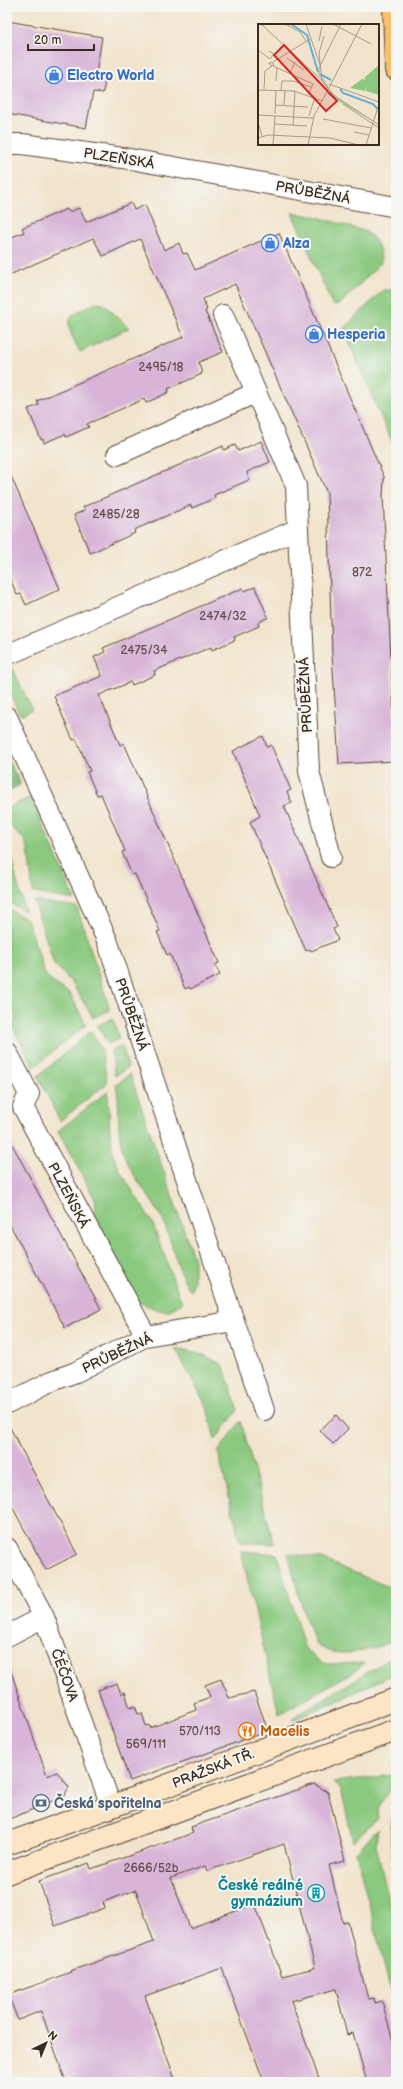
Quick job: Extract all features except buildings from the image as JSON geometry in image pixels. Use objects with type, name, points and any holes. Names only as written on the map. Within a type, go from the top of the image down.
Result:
[{"type":"main road","points":[[394,7],[396,69]]},
{"type":"street","name":"PLZEŇSKÁ","points":[[7,144],[22,144],[122,158],[230,177]]},
{"type":"street","name":"PRŮBĚŽNÁ","points":[[230,177],[396,207]]},
{"type":"street","name":"PRŮBĚŽNÁ","points":[[223,315],[296,486],[309,771],[331,857]]},
{"type":"street","points":[[117,455],[255,393]]},
{"type":"street","points":[[7,655],[298,529]]},
{"type":"street","name":"PRŮBĚŽNÁ","points":[[7,716],[107,940],[264,1410]]},
{"type":"street","name":"PLZEŇSKÁ","points":[[7,1052],[29,1094],[22,1107],[146,1336]]},
{"type":"street","name":"PRŮBĚŽNÁ","points":[[7,1404],[52,1381],[76,1372],[146,1336],[234,1321]]},
{"type":"street","name":"ČÉČOVA","points":[[7,1548],[44,1617],[111,1806]]},
{"type":"street","points":[[7,1636],[44,1617]]},
{"type":"street","name":"PRAŽSKÁ TŘ.","points":[[7,1844],[396,1698]]},
{"type":"street","name":"PRAŽSKÁ TŘ.","points":[[7,1873],[396,1730]]},
{"type":"green space","points":[[292,213],[318,217],[364,231],[372,237],[377,244],[381,263],[340,304],[333,306]]},
{"type":"green space","points":[[383,290],[393,290],[396,358],[396,451],[343,329]]},
{"type":"green space","points":[[96,303],[104,304],[129,328],[80,352],[71,333],[69,326],[70,321],[72,316]]},
{"type":"green space","points":[[12,667],[32,710],[20,715],[7,688],[7,669]]},
{"type":"green space","points":[[7,758],[21,784],[7,792]]},
{"type":"green space","points":[[31,797],[75,900],[33,893],[28,849],[25,841],[7,823],[7,808]]},
{"type":"green space","points":[[7,849],[13,860],[14,871],[25,911],[7,902]]},
{"type":"green space","points":[[34,901],[77,907],[110,1010],[93,1018],[72,983],[54,964]]},
{"type":"green space","points":[[7,908],[27,919],[43,971],[51,981],[70,994],[86,1025],[34,1067],[9,1020],[17,1020],[7,999]]},
{"type":"green space","points":[[113,1018],[119,1039],[108,1044],[97,1026]]},
{"type":"green space","points":[[91,1031],[102,1051],[107,1083],[60,1121],[38,1076]]},
{"type":"green space","points":[[122,1046],[128,1067],[115,1076],[111,1051]]},
{"type":"green space","points":[[130,1074],[194,1259],[194,1280],[191,1291],[182,1276],[164,1223],[131,1170],[123,1152],[120,1135],[116,1085]]},
{"type":"green space","points":[[108,1091],[113,1155],[120,1171],[152,1222],[182,1303],[168,1311],[159,1310],[140,1303],[129,1293],[94,1228],[96,1201],[58,1131]]},
{"type":"green space","points":[[175,1349],[204,1355],[223,1365],[238,1410],[215,1440],[207,1407]]},
{"type":"green space","points":[[241,1421],[274,1544],[240,1542],[218,1452]]},
{"type":"green space","points":[[241,1551],[277,1554],[304,1647],[312,1655],[325,1663],[331,1664],[364,1663],[357,1670],[279,1714]]},
{"type":"green space","points":[[288,1553],[322,1559],[396,1590],[396,1639],[367,1650],[344,1653],[324,1649],[317,1644],[304,1614]]},
{"type":"green space","points":[[396,1655],[396,1673],[292,1721],[295,1716]]},
{"type":"green space","points":[[394,1775],[396,1778],[378,1809],[377,1819],[353,1842],[341,1789],[333,1782]]},
{"type":"green space","points":[[396,1807],[396,1875],[391,1850],[391,1832],[393,1815]]},
{"type":"green space","points":[[378,1829],[376,1845],[396,1931],[396,2013],[356,1852]]},
{"type":"place","name":"Electro World","points":[[54,75]]},
{"type":"place","name":"Alza","points":[[270,243]]},
{"type":"place","name":"Hesperia","points":[[314,334]]},
{"type":"place","name":"Macelis","points":[[247,1731]]},
{"type":"place","name":"Česká spořitelna","points":[[41,1803]]},
{"type":"place","name":"České reálné gymnázium","points":[[316,1893]]}]
